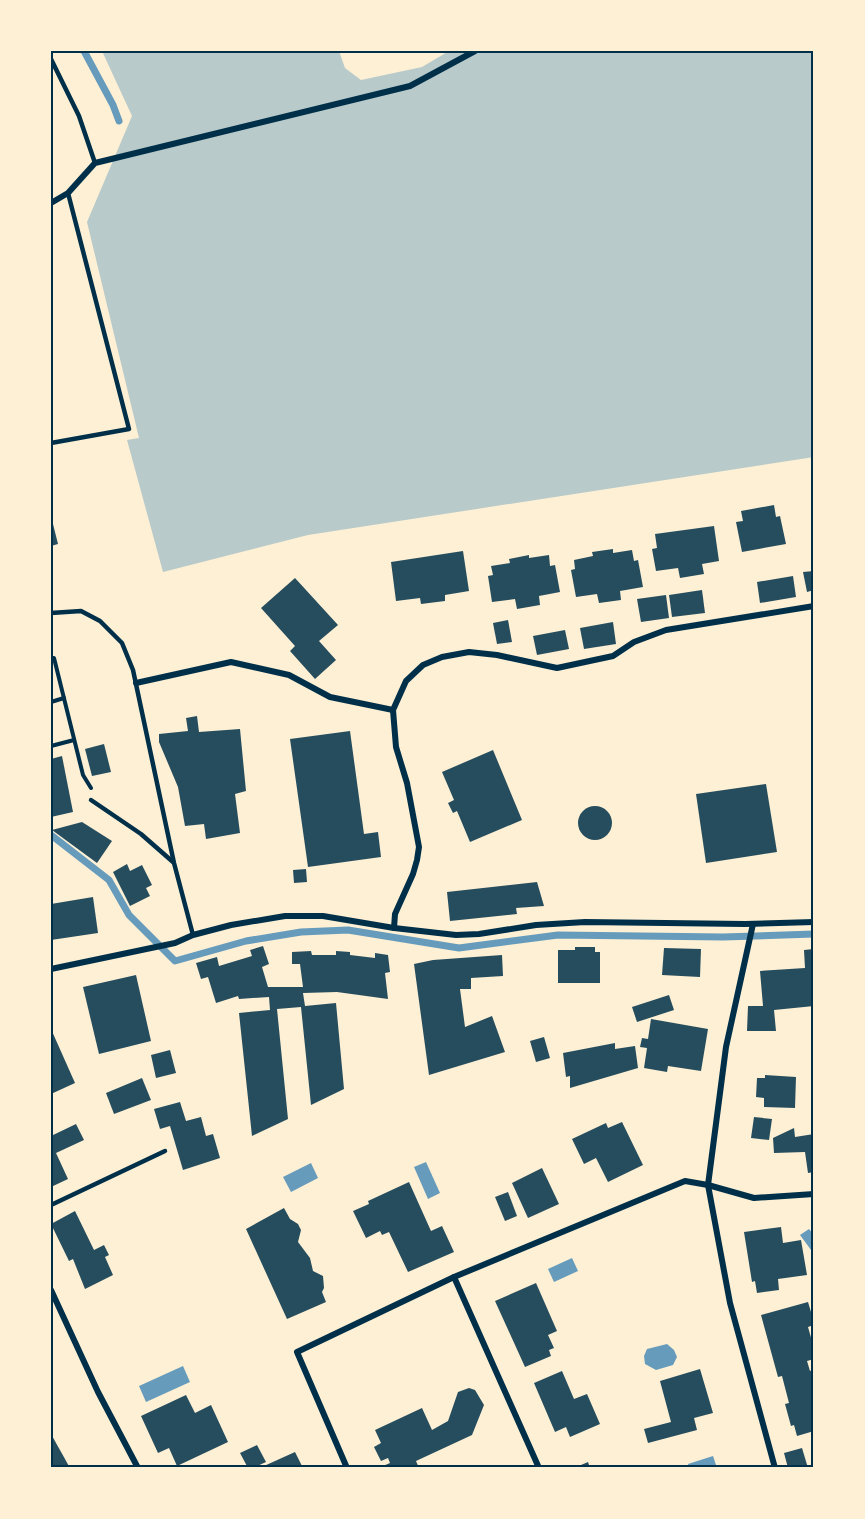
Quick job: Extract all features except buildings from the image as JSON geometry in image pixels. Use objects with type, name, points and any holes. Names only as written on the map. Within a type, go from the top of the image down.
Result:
[{"type":"street","points":[[51,203],[68,193],[95,163],[410,86],[475,51]]},
{"type":"street","points":[[394,928],[395,914],[412,874],[419,848],[407,783],[396,747],[393,710],[406,681],[423,665],[442,657],[469,652],[498,655],[556,668],[613,656],[634,642],[666,630],[814,606]]},
{"type":"street","points":[[136,682],[231,662],[289,675],[330,697],[393,710]]},
{"type":"street","points":[[51,969],[152,948],[231,925],[285,916],[323,916],[394,928],[456,935],[479,934],[536,925],[585,922],[753,924],[814,922]]},
{"type":"street","points":[[753,924],[726,1047],[708,1185],[730,1303],[775,1468]]},
{"type":"street","points":[[347,1468],[297,1352],[454,1277],[685,1181],[754,1198],[814,1194]]},
{"type":"street","points":[[454,1277],[539,1468]]},
{"type":"street","points":[[51,1290],[98,1392],[138,1468]]},
{"type":"lane","points":[[51,59],[79,116],[95,163]]},
{"type":"lane","points":[[51,443],[129,429],[68,193]]},
{"type":"lane","points":[[51,613],[81,611],[100,621],[122,643],[136,682],[174,863],[193,935]]},
{"type":"lane","points":[[91,801],[141,834],[174,863]]},
{"type":"lane","points":[[51,1204],[165,1151]]},
{"type":"path","points":[[51,658],[54,658],[83,775],[91,787],[91,801]]},
{"type":"path","points":[[51,702],[64,698]]},
{"type":"path","points":[[51,746],[74,740]]},
{"type":"shaded area","points":[[102,51],[339,51],[345,68],[361,80],[422,67],[449,51],[814,51],[814,457],[308,535],[163,572],[127,440],[139,438],[87,222],[132,116]]},
{"type":"water","points":[[426,1162],[440,1193],[428,1199],[414,1167]]},
{"type":"water","points":[[311,1163],[318,1178],[291,1192],[283,1177]]},
{"type":"water","points":[[809,1229],[814,1235],[814,1254],[800,1235]]},
{"type":"water","points":[[572,1258],[578,1271],[554,1282],[548,1269]]},
{"type":"water","points":[[667,1344],[674,1350],[677,1357],[673,1365],[656,1370],[645,1364],[644,1356],[647,1349]]},
{"type":"water","points":[[183,1366],[190,1382],[146,1402],[139,1386]]},
{"type":"water","points":[[713,1456],[717,1468],[689,1468],[688,1464]]},
{"type":"waterway","points":[[84,51],[119,121]]},
{"type":"waterway","points":[[51,835],[109,880],[129,915],[175,961],[246,941],[301,932],[348,930],[459,948],[558,935],[723,937],[814,934]]}]
